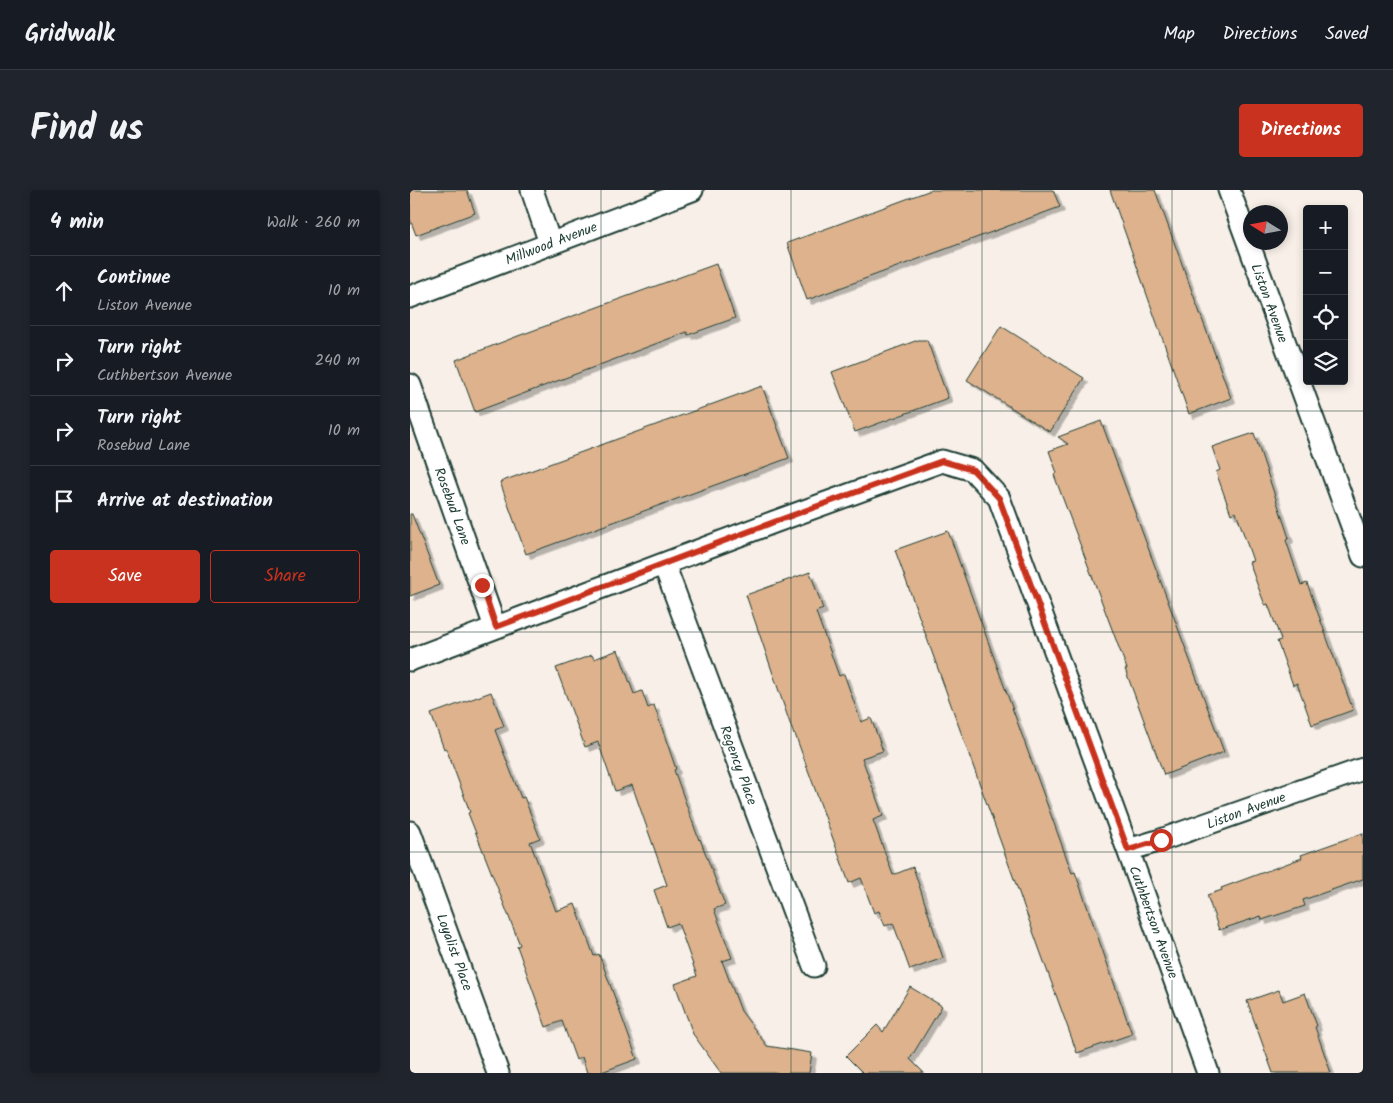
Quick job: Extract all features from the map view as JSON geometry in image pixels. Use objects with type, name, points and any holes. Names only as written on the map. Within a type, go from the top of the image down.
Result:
[{"type":"street","points":[[532,190],[550,243]]},
{"type":"street","name":"Millwood Avenue","points":[[410,297],[692,190]]},
{"type":"street","name":"Liston Avenue","points":[[1228,190],[1363,556]]},
{"type":"street","name":"Rosebud Lane","points":[[410,385],[496,627]]},
{"type":"street","name":"Cuthbertson Avenue","points":[[410,660],[942,461],[973,470],[999,498],[1208,1073]]},
{"type":"street","name":"Regency Place","points":[[664,564],[814,966]]},
{"type":"street","name":"Liston Avenue","points":[[1128,850],[1363,769]]},
{"type":"street","name":"Loyalist Place","points":[[410,832],[498,1073]]},
{"type":"building","points":[[410,190],[467,190],[475,213],[416,235],[410,219]]},
{"type":"building","points":[[931,190],[1053,190],[1060,207],[807,300],[787,243]]},
{"type":"building","points":[[1110,190],[1155,190],[1231,398],[1189,414]]},
{"type":"building","points":[[716,264],[735,318],[688,335],[687,332],[475,412],[456,360]]},
{"type":"building","points":[[1001,326],[1084,378],[1050,432],[967,380]]},
{"type":"building","points":[[918,340],[927,340],[948,398],[855,432],[832,372]]},
{"type":"building","points":[[762,386],[789,458],[526,554],[500,482]]},
{"type":"building","points":[[1101,421],[1224,752],[1164,775],[1125,669],[1127,669],[1054,475],[1057,473],[1049,451],[1068,444],[1058,437]]},
{"type":"building","points":[[1254,433],[1289,538],[1286,540],[1301,585],[1307,583],[1353,710],[1312,725],[1297,683],[1293,685],[1277,641],[1281,640],[1268,604],[1265,605],[1249,562],[1253,561],[1236,512],[1231,514],[1216,472],[1220,470],[1212,447]]},
{"type":"building","points":[[410,514],[412,514],[439,585],[410,596]]},
{"type":"building","points":[[948,531],[1072,873],[1075,872],[1132,1034],[1077,1053],[895,550]]},
{"type":"building","points":[[810,572],[823,609],[816,612],[839,676],[844,674],[861,722],[871,718],[883,751],[862,758],[883,816],[873,820],[893,875],[913,867],[943,958],[910,970],[893,923],[885,926],[879,911],[874,913],[861,878],[849,883],[794,735],[746,595]]},
{"type":"building","points":[[618,650],[634,694],[642,691],[648,708],[654,705],[676,769],[674,770],[725,905],[714,909],[732,958],[722,961],[741,1011],[767,1046],[812,1053],[809,1073],[721,1073],[693,1034],[675,984],[697,976],[678,923],[667,927],[654,890],[667,885],[632,785],[615,791],[598,742],[585,747],[556,668],[592,655],[594,659]]},
{"type":"building","points":[[491,692],[504,726],[495,730],[521,798],[524,797],[540,838],[530,842],[556,911],[575,904],[594,956],[599,954],[637,1059],[599,1073],[587,1073],[582,1057],[576,1060],[562,1021],[546,1027],[517,946],[520,945],[468,813],[470,812],[446,748],[444,749],[431,714]]},
{"type":"building","points":[[1363,833],[1363,879],[1303,900],[1305,906],[1262,920],[1261,916],[1219,930],[1207,895],[1302,858],[1301,855]]},
{"type":"building","points":[[910,987],[942,1006],[910,1059],[924,1073],[863,1073],[846,1056],[877,1025],[883,1032]]},
{"type":"building","points":[[1279,990],[1283,1001],[1305,993],[1331,1073],[1273,1073],[1247,1001]]},
{"type":"route","points":[[482,585],[496,627],[942,461],[973,470],[999,498],[1128,850],[1161,840]]}]
